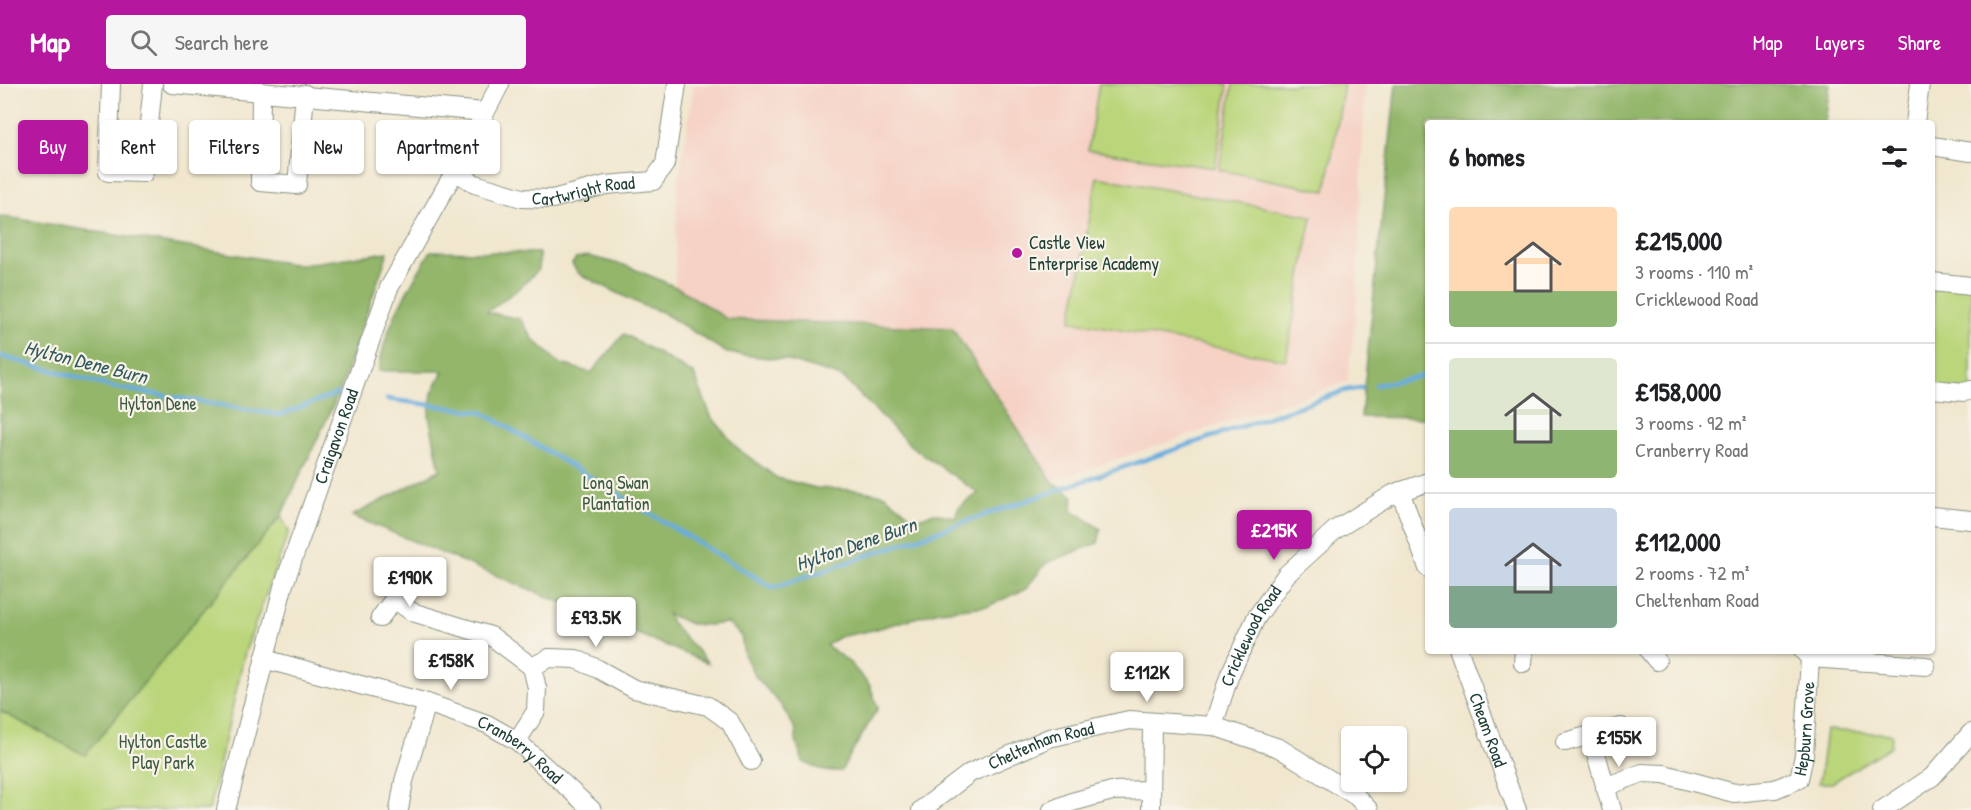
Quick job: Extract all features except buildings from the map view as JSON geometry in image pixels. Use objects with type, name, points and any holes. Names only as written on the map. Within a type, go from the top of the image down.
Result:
[{"type":"street","points":[[111,84],[108,172],[144,173],[153,84]]},
{"type":"street","points":[[172,84],[305,94],[485,112]]},
{"type":"street","name":"Craigavon Road","points":[[481,120],[500,84]]},
{"type":"street","name":"Cartwright Road","points":[[460,174],[475,184],[522,198],[552,199],[606,185],[653,181],[665,164],[677,84]]},
{"type":"street","points":[[1915,120],[1920,84]]},
{"type":"street","points":[[261,91],[260,182],[297,185],[305,94]]},
{"type":"street","points":[[1935,146],[1971,152]]},
{"type":"street","name":"Craigavon Road","points":[[226,810],[283,586],[389,288],[453,174]]},
{"type":"street","points":[[1935,282],[1971,286]]},
{"type":"street","points":[[1935,389],[1964,392],[1971,390]]},
{"type":"street","name":"Cricklewood Road","points":[[1213,726],[1230,674],[1252,628],[1286,575],[1335,530],[1393,494],[1425,483]]},
{"type":"street","points":[[1400,491],[1425,560]]},
{"type":"street","points":[[1935,516],[1971,520]]},
{"type":"street","points":[[380,618],[394,599],[397,579]]},
{"type":"street","points":[[394,599],[412,612],[491,636],[532,668],[537,688],[536,711],[517,741]]},
{"type":"street","name":"Cheam Road","points":[[1459,654],[1517,810]]},
{"type":"street","name":"Hepburn Grove","points":[[1605,787],[1642,774],[1664,774],[1734,793],[1775,789],[1799,779],[1804,755],[1806,655],[1926,666]]},
{"type":"street","points":[[532,668],[549,658],[576,659],[634,689],[708,706],[730,722],[751,761]]},
{"type":"street","name":"Cranberry Road","points":[[264,659],[427,703],[487,724],[517,741],[592,810]]},
{"type":"street","points":[[399,810],[404,782],[427,703]]},
{"type":"street","name":"Cheltenham Road","points":[[921,810],[970,773],[1049,738],[1129,720],[1213,726],[1279,748],[1356,796],[1369,810]]},
{"type":"street","points":[[1151,810],[1152,722]]},
{"type":"street","points":[[1564,742],[1621,727]]},
{"type":"street","points":[[1882,810],[1903,805],[1971,734]]},
{"type":"street","points":[[1591,736],[1612,810]]},
{"type":"street","points":[[1052,810],[1112,791],[1151,790]]},
{"type":"shaded area","name":"Castle View Enterprise Academy","points":[[694,84],[1365,84],[1356,314],[1347,382],[1052,481],[952,328],[674,317],[677,192]]},
{"type":"green space","points":[[1099,84],[1228,84],[1215,168],[1088,150]]},
{"type":"green space","points":[[1233,84],[1344,84],[1326,191],[1219,170]]},
{"type":"green space","points":[[1396,84],[1830,84],[1825,120],[1425,120],[1425,418],[1361,417]]},
{"type":"green space","points":[[1097,177],[1312,216],[1286,360],[1071,321]]},
{"type":"green space","name":"Hylton Dene","points":[[0,216],[299,265],[388,252],[339,393],[281,516],[85,755],[0,711]]},
{"type":"green space","name":"Long Swan Plantation","points":[[431,251],[539,253],[539,269],[521,287],[487,312],[520,319],[533,339],[559,363],[591,373],[624,334],[694,374],[711,416],[737,448],[777,478],[816,488],[856,490],[885,495],[915,519],[934,513],[955,517],[959,507],[978,493],[911,446],[842,377],[786,360],[727,353],[662,312],[644,306],[579,274],[572,264],[576,258],[588,256],[627,266],[680,289],[727,319],[952,328],[1052,481],[1073,496],[1072,510],[1101,529],[1098,543],[1046,563],[1026,589],[988,606],[939,611],[839,637],[826,645],[850,663],[870,686],[878,708],[841,771],[824,771],[803,762],[796,741],[796,730],[781,705],[755,676],[744,654],[741,635],[727,623],[691,624],[667,614],[675,628],[708,663],[352,516],[440,470],[429,416],[432,393],[443,371],[379,371],[386,339],[398,308]]},
{"type":"green space","points":[[1935,282],[1971,286],[1971,390],[1935,389]]},
{"type":"green space","name":"Hylton Castle Play Park","points":[[281,516],[289,531],[245,652],[209,810],[0,810],[0,711],[85,754]]},
{"type":"green space","points":[[1826,730],[1892,734],[1891,746],[1832,783],[1819,783]]},
{"type":"waterway","name":"Hylton Dene Burn","points":[[0,356],[112,387],[280,415],[339,393]]},
{"type":"waterway","name":"Hylton Dene Burn","points":[[1376,385],[1425,376]]},
{"type":"waterway","name":"Hylton Dene Burn","points":[[387,399],[482,412],[773,588],[1347,390],[1362,388]]},
{"type":"place","name":"Castle View Enterprise Academy","points":[[1017,253]]}]
